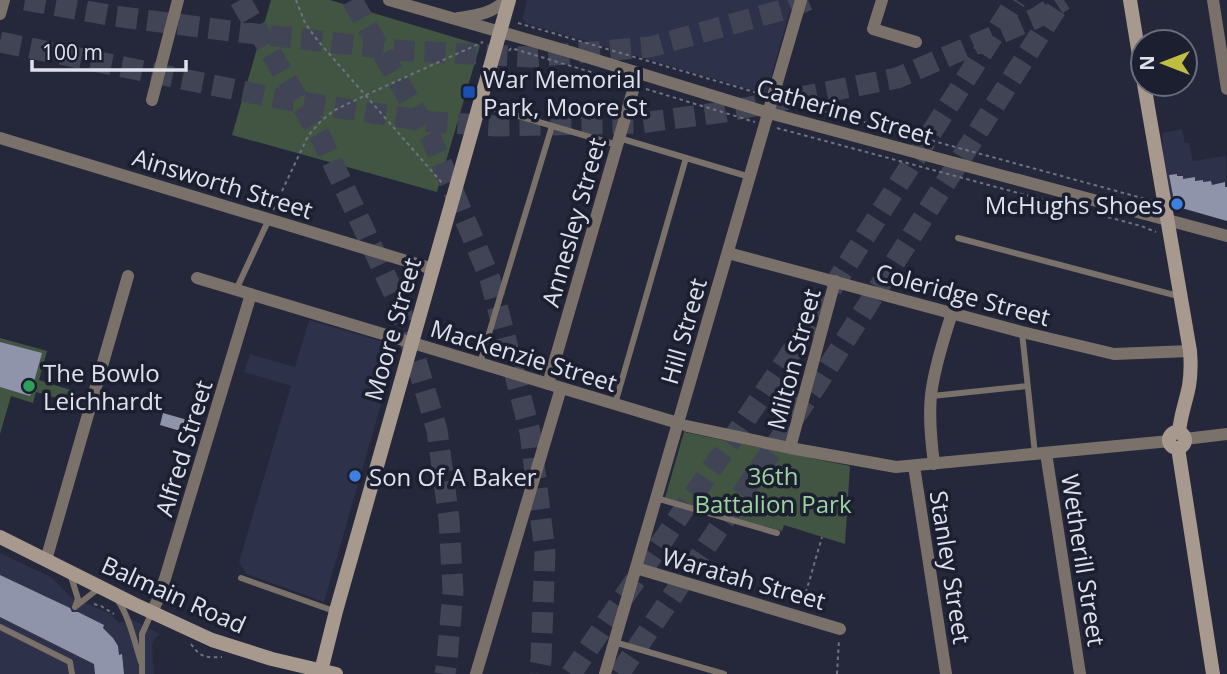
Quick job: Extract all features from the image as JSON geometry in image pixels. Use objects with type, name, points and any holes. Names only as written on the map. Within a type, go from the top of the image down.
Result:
[{"type":"main road","name":"Moore Street","points":[[329,673],[336,611],[508,0]]},
{"type":"main road","points":[[1130,0],[1134,28]]},
{"type":"main road","points":[[1146,98],[1190,351],[1190,383],[1178,440],[1213,674]]},
{"type":"main road","name":"Balmain Road","points":[[0,537],[212,640],[329,673]]},
{"type":"street","points":[[0,14],[4,0]]},
{"type":"street","points":[[152,100],[178,0]]},
{"type":"street","name":"Catherine Street","points":[[390,0],[769,113],[1227,236]]},
{"type":"street","name":"Catherine Street","points":[[454,19],[485,14],[508,0]]},
{"type":"street","name":"Hill Street","points":[[605,674],[656,498],[683,425],[728,253],[802,0]]},
{"type":"street","points":[[882,0],[873,29],[916,42]]},
{"type":"street","points":[[1213,0],[1227,89]]},
{"type":"street","name":"Annesley Street","points":[[548,384],[638,73]]},
{"type":"street","name":"Ainsworth Street","points":[[0,138],[433,269]]},
{"type":"street","name":"Coleridge Street","points":[[728,253],[1114,354],[1190,351]]},
{"type":"street","points":[[46,560],[128,276]]},
{"type":"street","name":"MacKenzie Street","points":[[197,278],[683,425],[896,467],[1227,434]]},
{"type":"street","name":"Milton Street","points":[[790,448],[835,281]]},
{"type":"street","name":"Alfred Street","points":[[152,612],[160,596],[251,294]]},
{"type":"street","points":[[934,464],[931,396],[952,313]]},
{"type":"street","points":[[476,674],[561,388]]},
{"type":"street","name":"Wetherill Street","points":[[1040,454],[1080,674]]},
{"type":"street","name":"Stanley Street","points":[[914,466],[946,674]]},
{"type":"street","name":"Waratah Street","points":[[636,568],[840,629]]},
{"type":"lane","points":[[480,104],[552,126],[686,158],[750,177]]},
{"type":"lane","points":[[480,363],[552,126]]},
{"type":"lane","points":[[615,404],[686,158]]},
{"type":"lane","points":[[236,290],[269,219]]},
{"type":"lane","points":[[958,238],[1180,296]]},
{"type":"lane","points":[[1022,332],[1027,386],[1040,454]]},
{"type":"lane","points":[[931,396],[1027,386]]},
{"type":"lane","points":[[656,498],[777,533]]},
{"type":"lane","points":[[70,573],[78,599],[75,607],[94,592],[107,591],[128,618],[141,662]]},
{"type":"lane","points":[[241,578],[336,611]]},
{"type":"lane","points":[[142,674],[142,634],[152,612]]},
{"type":"lane","points":[[0,627],[70,662],[72,674]]},
{"type":"lane","points":[[614,642],[724,674]]},
{"type":"path","points":[[296,0],[311,32],[444,185]]},
{"type":"path","name":"Catherine Street","points":[[518,23],[773,98],[1154,201]]},
{"type":"path","points":[[269,219],[302,147],[316,126],[333,111],[483,42]]},
{"type":"path","points":[[799,617],[822,537]]},
{"type":"path","points":[[83,601],[101,606],[115,614]]},
{"type":"path","points":[[837,674],[840,629]]},
{"type":"shaded area","points":[[527,0],[793,0],[766,94],[525,23],[523,17]]},
{"type":"shaded area","points":[[1182,129],[1193,161],[1226,156],[1227,221],[1173,207],[1164,200],[1162,133]]},
{"type":"shaded area","points":[[309,320],[398,346],[324,602],[246,574],[239,562],[291,386],[244,372],[250,354],[295,367]]},
{"type":"shaded area","points":[[0,553],[51,577],[71,597],[111,614],[119,623],[131,619],[160,634],[153,641],[154,674],[0,674]]},
{"type":"green space","points":[[271,0],[330,0],[480,45],[437,192],[232,135]]},
{"type":"green space","name":"The Bowlo Leichhardt","points":[[0,338],[47,351],[39,380],[77,392],[74,403],[36,392],[33,403],[11,396],[0,434]]},
{"type":"green space","name":"36th Battalion Park","points":[[684,432],[850,466],[845,544],[784,525],[782,531],[665,498]]},
{"type":"building","points":[[1169,175],[1183,176],[1183,179],[1195,177],[1195,181],[1211,181],[1212,185],[1225,182],[1227,221],[1175,206]]},
{"type":"building","points":[[0,342],[42,353],[30,396],[0,387]]},
{"type":"building","points":[[163,413],[191,421],[187,433],[160,425]]},
{"type":"building","points":[[0,575],[70,608],[72,612],[78,612],[104,625],[103,628],[118,646],[119,655],[122,654],[124,674],[95,674],[94,664],[0,617]]},
{"type":"tunnel","points":[[25,0],[114,16],[230,31],[408,51],[530,57],[650,47],[789,8],[808,0]]},
{"type":"tunnel","points":[[240,0],[321,138],[399,304],[437,430],[449,519],[453,591],[445,674]]},
{"type":"tunnel","points":[[352,0],[431,138],[490,279],[530,432],[545,552],[541,660],[538,674]]},
{"type":"tunnel","points":[[571,674],[783,365],[1016,0]]},
{"type":"tunnel","points":[[0,42],[281,99],[433,122],[497,126],[640,123],[724,112],[897,78],[1036,18],[1064,0]]},
{"type":"tunnel","points":[[619,674],[818,383],[1056,9]]},
{"type":"place","name":"War Memorial Park, Moore St","points":[[469,92]]},
{"type":"place","name":"McHughs Shoes","points":[[1177,204]]},
{"type":"place","name":"The Bowlo Leichhardt","points":[[29,386]]},
{"type":"place","name":"Son Of A Baker","points":[[355,476]]}]
